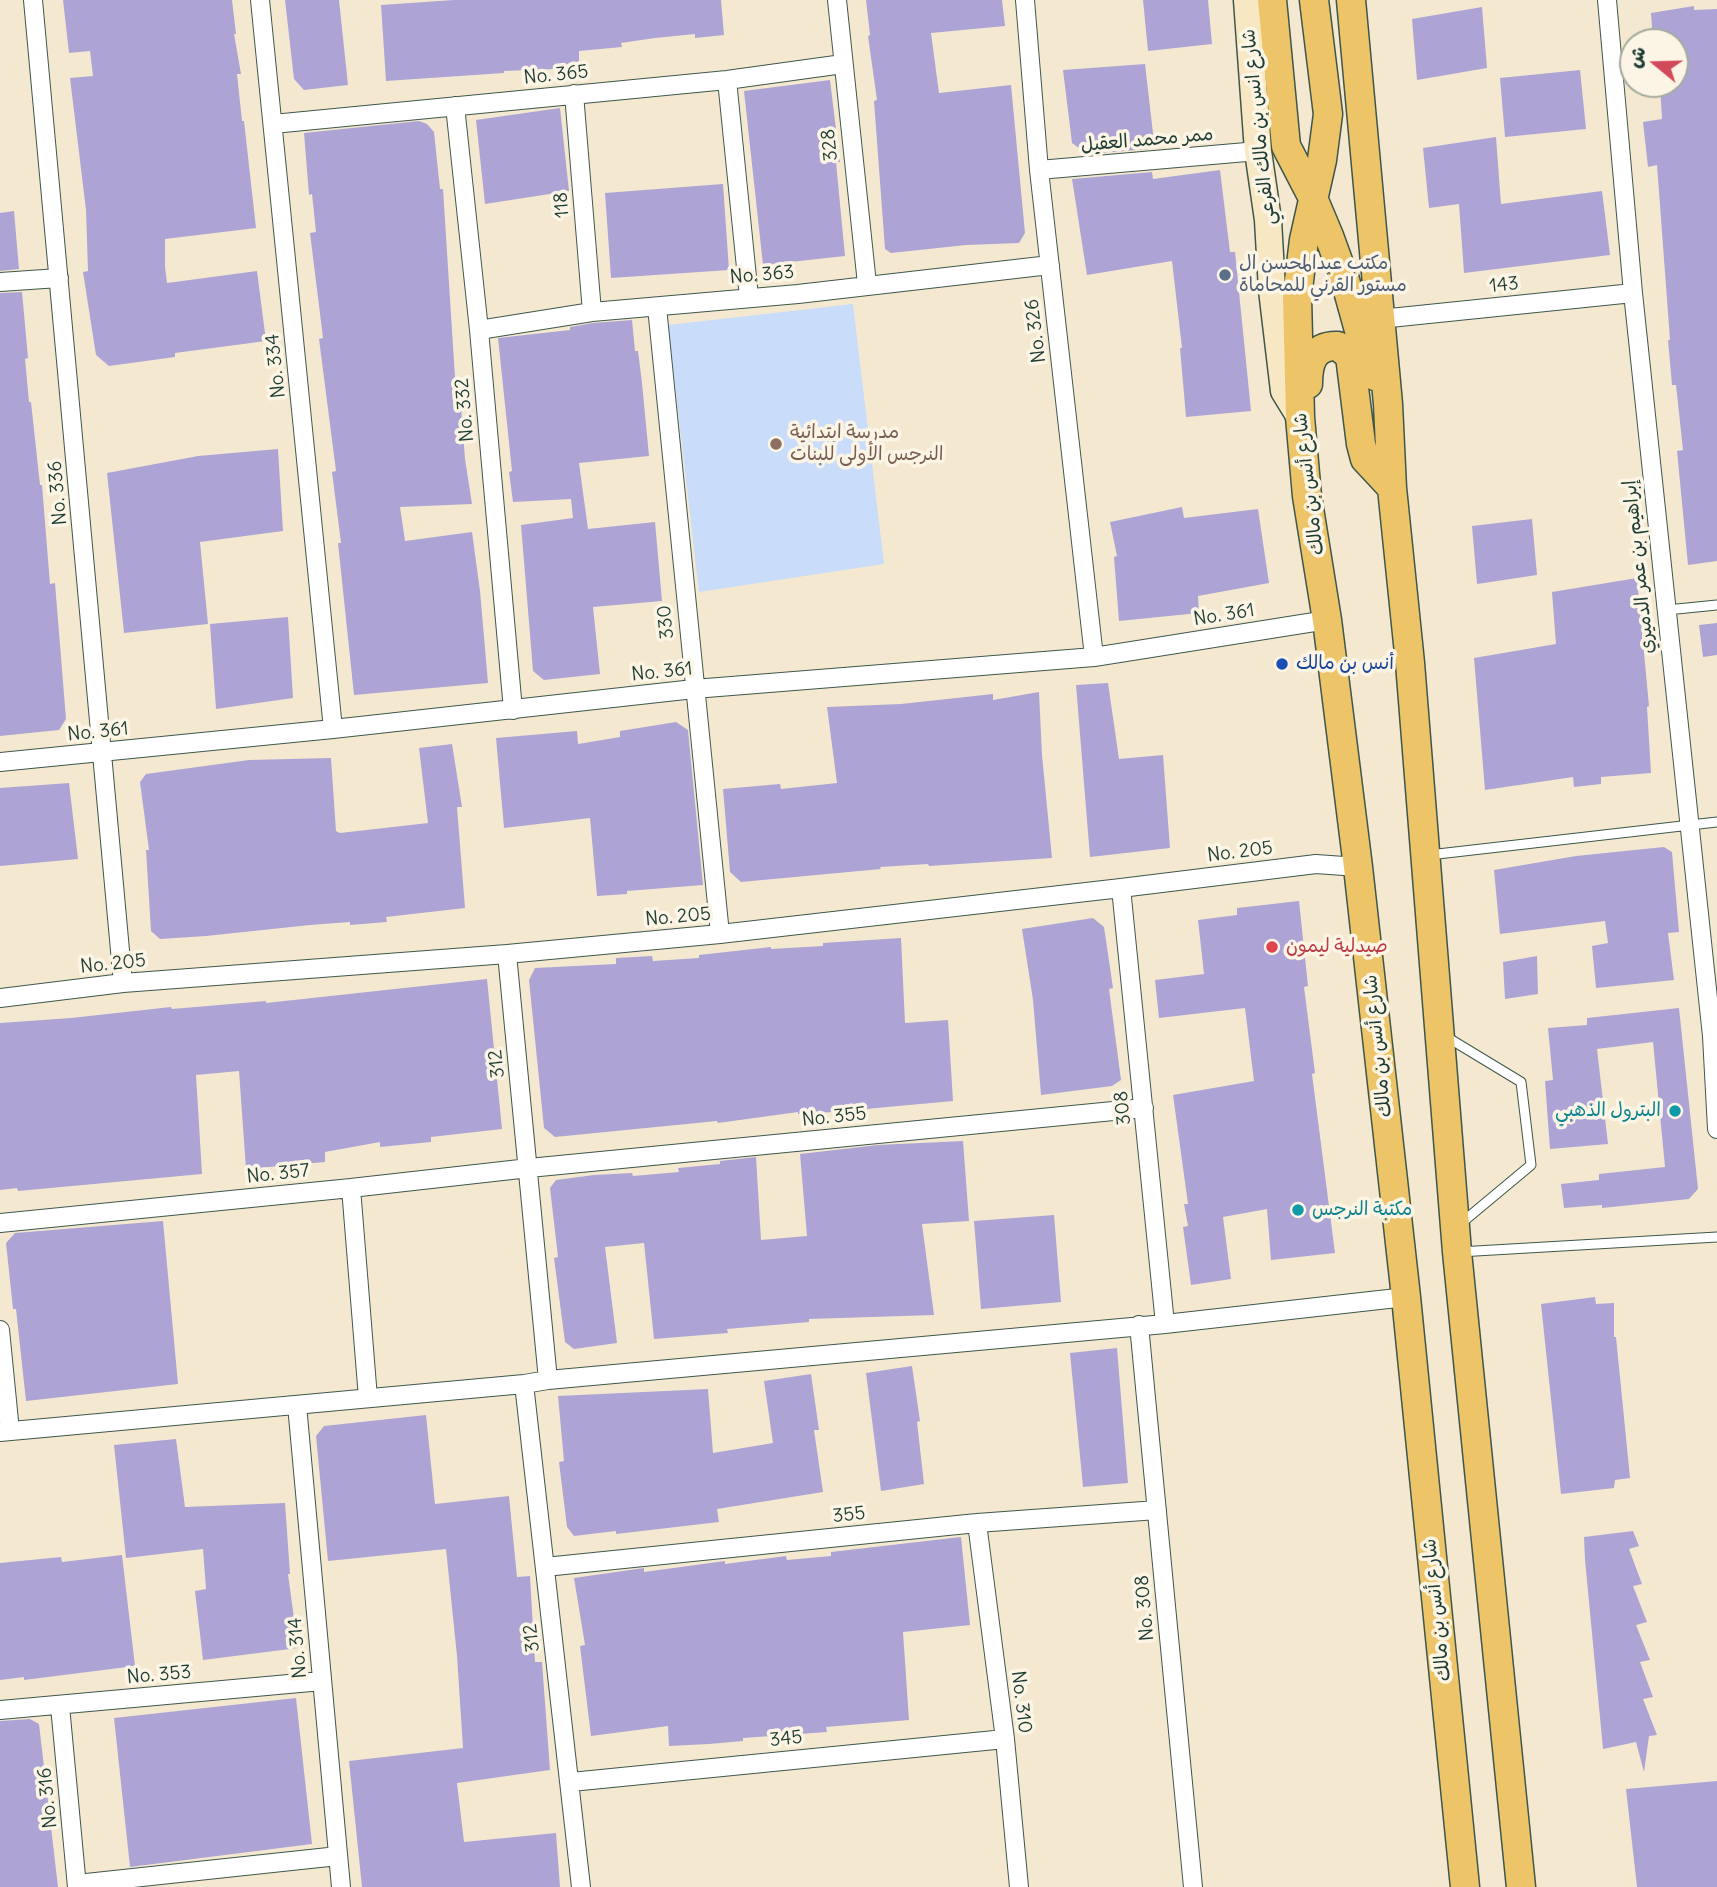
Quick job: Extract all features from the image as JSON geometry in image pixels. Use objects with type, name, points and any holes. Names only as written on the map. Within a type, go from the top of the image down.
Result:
[{"type":"main road","name":"شارع انس بن مالك الفرعي","points":[[1247,0],[1258,151],[1268,220],[1272,290],[1284,391],[1300,422]]},
{"type":"main road","points":[[1272,0],[1284,135],[1289,154],[1313,198],[1345,280],[1367,359],[1388,404]]},
{"type":"main road","name":"شارع أنس بن مالك","points":[[1314,0],[1328,114],[1326,137],[1304,240],[1297,297],[1300,422],[1307,496],[1327,620],[1358,867],[1406,1297],[1465,1887]]},
{"type":"main road","points":[[1351,0],[1388,404],[1392,488],[1410,663],[1456,1240],[1521,1887]]},
{"type":"main road","points":[[1300,422],[1308,401],[1308,372],[1311,360],[1323,347],[1338,346],[1350,356],[1353,364],[1365,459],[1392,488]]},
{"type":"street","name":"No. 336","points":[[33,0],[123,983]]},
{"type":"street","name":"No. 334","points":[[260,0],[333,729]]},
{"type":"street","name":"328","points":[[837,0],[867,284]]},
{"type":"street","name":"No. 326","points":[[1025,0],[1039,170],[1094,657]]},
{"type":"street","name":"إبراهيم بن عمر الدميري","points":[[1607,0],[1665,610],[1714,1035],[1717,1129]]},
{"type":"street","name":"No. 365","points":[[274,124],[727,80],[843,64]]},
{"type":"street","points":[[727,80],[748,297]]},
{"type":"street","name":"118","points":[[574,94],[592,312]]},
{"type":"street","name":"No. 332","points":[[455,106],[479,331],[513,710]]},
{"type":"street","name":"ممر محمد العقيل","points":[[1039,170],[1258,151]]},
{"type":"street","name":"No. 363","points":[[479,331],[592,312],[1050,265]]},
{"type":"street","points":[[0,282],[59,278]]},
{"type":"street","name":"143","points":[[1380,319],[1633,293]]},
{"type":"street","name":"330","points":[[657,307],[720,934]]},
{"type":"street","name":"No. 361","points":[[0,762],[694,689],[1094,657],[1327,620]]},
{"type":"street","name":"No. 205","points":[[0,998],[123,983],[508,954],[720,934],[1316,864],[1358,867]]},
{"type":"street","name":"308","points":[[1121,888],[1165,1324]]},
{"type":"street","name":"312","points":[[508,954],[548,1380]]},
{"type":"street","name":"No. 355","points":[[351,1188],[1144,1108]]},
{"type":"street","points":[[351,1188],[368,1398]]},
{"type":"street","name":"No. 357","points":[[0,1223],[351,1188]]},
{"type":"street","points":[[0,1330],[5,1432],[1165,1324],[1406,1297]]},
{"type":"street","name":"No. 308","points":[[1139,1325],[1193,1887]]},
{"type":"street","name":"312","points":[[524,1384],[581,1887]]},
{"type":"street","name":"No. 314","points":[[296,1405],[341,1887]]},
{"type":"street","name":"355","points":[[545,1567],[977,1523],[1157,1510]]},
{"type":"street","name":"No. 310","points":[[977,1523],[1005,1739],[1019,1887]]},
{"type":"street","name":"No. 353","points":[[0,1710],[323,1681]]},
{"type":"street","name":"No. 316","points":[[60,1706],[77,1885]]},
{"type":"street","name":"345","points":[[571,1782],[1005,1739]]},
{"type":"street","points":[[77,1885],[338,1856]]},
{"type":"lane","points":[[1665,610],[1717,605]]},
{"type":"lane","points":[[1424,855],[1717,822]]},
{"type":"lane","points":[[1438,1032],[1521,1082],[1531,1165],[1456,1240]]},
{"type":"lane","points":[[1456,1240],[1717,1237]]},
{"type":"shaded area","name":"مدرسة ابتدائية النرجس الأولى للبنات","points":[[853,304],[884,564],[699,592],[668,325]]},
{"type":"building","points":[[63,0],[232,0],[234,34],[241,74],[237,74],[256,228],[165,239],[165,267],[167,283],[257,271],[266,341],[175,353],[175,357],[109,366],[96,355],[83,272],[88,271],[86,210],[70,78],[93,76],[90,51],[69,53]]},
{"type":"building","points":[[285,0],[339,0],[348,85],[304,90],[294,79]]},
{"type":"building","points":[[454,0],[721,0],[724,35],[695,38],[695,34],[655,38],[621,43],[622,47],[579,51],[579,68],[386,81],[381,5]]},
{"type":"building","points":[[866,0],[1002,0],[1005,26],[931,33],[939,93],[1011,85],[1025,233],[1019,243],[966,245],[891,253],[885,249],[874,101],[877,100]]},
{"type":"building","points":[[1143,0],[1208,0],[1212,44],[1148,51]]},
{"type":"building","points":[[1694,6],[1694,10],[1717,9],[1717,561],[1688,565],[1677,451],[1683,450],[1676,385],[1672,385],[1657,165],[1648,167],[1643,122],[1662,119],[1661,98],[1689,98],[1689,28],[1652,28],[1651,13]]},
{"type":"building","points":[[1482,7],[1487,68],[1417,80],[1412,19]]},
{"type":"building","points":[[1145,64],[1154,142],[1148,143],[1149,149],[1087,154],[1072,143],[1063,70]]},
{"type":"building","points":[[1580,70],[1586,129],[1505,137],[1500,78]]},
{"type":"building","points":[[830,80],[840,162],[836,162],[845,256],[763,265],[744,91]]},
{"type":"building","points":[[560,108],[569,191],[485,204],[476,120]]},
{"type":"building","points":[[419,121],[427,124],[434,132],[440,189],[443,189],[456,393],[460,393],[465,459],[472,504],[400,507],[405,541],[472,532],[488,683],[354,695],[332,472],[336,471],[319,339],[323,338],[310,233],[316,232],[312,194],[309,195],[304,133]]},
{"type":"building","points":[[1496,137],[1501,204],[1602,191],[1610,255],[1464,273],[1459,204],[1429,208],[1423,148]]},
{"type":"building","points":[[1220,170],[1230,252],[1235,252],[1251,411],[1186,417],[1182,348],[1172,261],[1087,275],[1072,179],[1152,172],[1153,179]]},
{"type":"building","points":[[723,184],[729,270],[611,278],[605,193]]},
{"type":"building","points":[[14,211],[19,269],[0,271],[0,213]]},
{"type":"building","points":[[22,292],[29,402],[42,485],[50,584],[55,583],[66,719],[59,730],[0,736],[0,293]]},
{"type":"building","points":[[632,320],[642,383],[649,456],[579,463],[588,529],[655,522],[662,601],[593,607],[600,674],[544,680],[533,671],[521,525],[573,518],[571,499],[513,502],[498,338],[570,330],[570,327],[593,323]]},
{"type":"building","points":[[278,449],[283,531],[200,542],[208,624],[124,633],[107,473],[198,456]]},
{"type":"building","points":[[1182,507],[1184,518],[1258,509],[1269,583],[1198,596],[1199,613],[1119,621],[1114,557],[1117,556],[1110,522]]},
{"type":"building","points":[[1532,519],[1537,575],[1477,584],[1472,526]]},
{"type":"building","points":[[1637,578],[1649,706],[1651,773],[1601,777],[1601,784],[1574,787],[1573,777],[1485,790],[1474,658],[1556,644],[1552,592]]},
{"type":"building","points":[[288,617],[293,698],[216,709],[210,624]]},
{"type":"building","points":[[1717,623],[1717,655],[1703,657],[1699,625]]},
{"type":"building","points":[[1108,683],[1119,759],[1163,755],[1170,848],[1090,857],[1076,685]]},
{"type":"building","points":[[1039,692],[1052,858],[880,867],[881,869],[741,882],[730,872],[723,789],[780,784],[781,789],[837,783],[827,707],[901,704],[993,694],[993,700]]},
{"type":"building","points":[[676,722],[688,730],[703,885],[597,896],[590,818],[504,828],[496,738],[577,731],[578,744],[620,737],[620,731]]},
{"type":"building","points":[[452,744],[462,807],[457,807],[465,908],[386,917],[387,922],[310,925],[206,936],[160,939],[151,931],[146,850],[149,850],[140,782],[146,774],[249,760],[331,758],[336,831],[340,833],[428,823],[419,748]]},
{"type":"building","points":[[69,783],[78,859],[0,866],[0,788]]},
{"type":"building","points":[[1664,847],[1672,852],[1679,932],[1668,933],[1674,980],[1596,988],[1592,946],[1608,943],[1605,921],[1500,934],[1494,870],[1576,856]]},
{"type":"building","points":[[1299,901],[1308,986],[1304,987],[1315,1073],[1312,1074],[1335,1253],[1271,1260],[1267,1209],[1223,1217],[1231,1279],[1191,1285],[1183,1227],[1188,1226],[1184,1204],[1188,1204],[1173,1095],[1254,1081],[1245,1008],[1159,1018],[1155,980],[1204,974],[1198,920],[1237,915],[1237,908]]},
{"type":"building","points":[[1093,918],[1104,927],[1113,988],[1109,989],[1121,1080],[1112,1086],[1041,1095],[1033,1000],[1022,929]]},
{"type":"building","points":[[901,938],[905,1023],[948,1020],[953,1101],[833,1112],[798,1112],[718,1123],[555,1137],[544,1128],[529,980],[535,968],[616,964],[616,958],[652,956],[653,961],[699,958],[699,955],[771,947],[823,946],[823,943]]},
{"type":"building","points":[[1537,956],[1538,994],[1505,999],[1503,962]]},
{"type":"building","points":[[487,979],[502,1129],[431,1137],[431,1142],[380,1147],[380,1142],[325,1152],[325,1162],[246,1169],[239,1071],[196,1075],[202,1174],[18,1191],[17,1188],[0,1190],[0,1023],[171,1007],[266,1003]]},
{"type":"building","points":[[1679,1008],[1698,1189],[1689,1199],[1602,1208],[1602,1205],[1564,1208],[1561,1184],[1599,1180],[1599,1174],[1665,1167],[1653,1042],[1597,1049],[1608,1144],[1550,1149],[1545,1081],[1553,1080],[1548,1028],[1587,1025],[1587,1018]]},
{"type":"building","points":[[963,1141],[969,1221],[922,1224],[934,1315],[809,1319],[809,1322],[727,1329],[728,1333],[654,1339],[644,1243],[605,1247],[617,1343],[574,1349],[565,1342],[554,1258],[558,1257],[550,1188],[556,1180],[594,1175],[632,1173],[633,1176],[679,1172],[678,1168],[756,1157],[761,1240],[807,1236],[800,1154],[878,1145]]},
{"type":"building","points":[[1054,1215],[1061,1302],[981,1309],[974,1221]]},
{"type":"building","points":[[163,1221],[178,1384],[26,1401],[6,1243],[15,1233]]},
{"type":"building","points":[[1595,1297],[1596,1304],[1614,1303],[1614,1337],[1630,1478],[1615,1480],[1614,1488],[1561,1494],[1541,1304]]},
{"type":"building","points":[[1117,1348],[1128,1483],[1083,1487],[1070,1353]]},
{"type":"building","points":[[912,1366],[920,1421],[917,1422],[924,1484],[881,1491],[866,1373]]},
{"type":"building","points":[[811,1374],[819,1430],[814,1430],[823,1492],[717,1509],[719,1522],[574,1536],[567,1527],[559,1462],[564,1461],[558,1396],[708,1389],[713,1453],[773,1443],[764,1381]]},
{"type":"building","points":[[426,1415],[435,1504],[509,1496],[517,1577],[530,1576],[535,1662],[542,1662],[550,1770],[457,1783],[464,1842],[556,1833],[560,1887],[362,1887],[349,1761],[463,1748],[457,1656],[446,1549],[328,1561],[316,1436],[324,1426]]},
{"type":"building","points":[[176,1439],[185,1507],[285,1503],[288,1574],[298,1648],[203,1660],[195,1591],[206,1589],[203,1549],[126,1558],[114,1445]]},
{"type":"building","points":[[1633,1531],[1639,1546],[1629,1549],[1642,1584],[1633,1586],[1647,1622],[1636,1625],[1650,1660],[1640,1662],[1653,1697],[1643,1699],[1657,1735],[1649,1736],[1644,1772],[1636,1742],[1603,1749],[1585,1560],[1584,1537]]},
{"type":"building","points":[[961,1537],[970,1625],[903,1632],[909,1720],[826,1727],[827,1732],[743,1738],[743,1741],[709,1744],[669,1746],[668,1726],[591,1736],[580,1646],[585,1645],[574,1578],[644,1568],[644,1572],[725,1561],[725,1564],[786,1556],[787,1560],[831,1556],[831,1552]]},
{"type":"building","points":[[122,1555],[135,1666],[24,1680],[24,1677],[0,1680],[0,1563],[61,1557],[62,1562]]},
{"type":"building","points":[[296,1698],[312,1844],[130,1867],[114,1718]]},
{"type":"building","points":[[30,1719],[39,1724],[58,1887],[0,1887],[0,1721]]},
{"type":"building","points":[[1717,1781],[1717,1887],[1637,1887],[1626,1789]]},
{"type":"place","name":"مكتب عبدالمحسن ال مستور القرني للمحاماة","points":[[1225,275]]},
{"type":"place","name":"مدرسة ابتدائية النرجس الأولى للبنات","points":[[776,444]]},
{"type":"place","name":"أنس بن مالك","points":[[1282,664]]},
{"type":"place","name":"صيدلية ليمون","points":[[1272,947]]},
{"type":"place","name":"البترول الذهبي","points":[[1675,1111]]},
{"type":"place","name":"مكتبة النرجس","points":[[1298,1210]]}]
